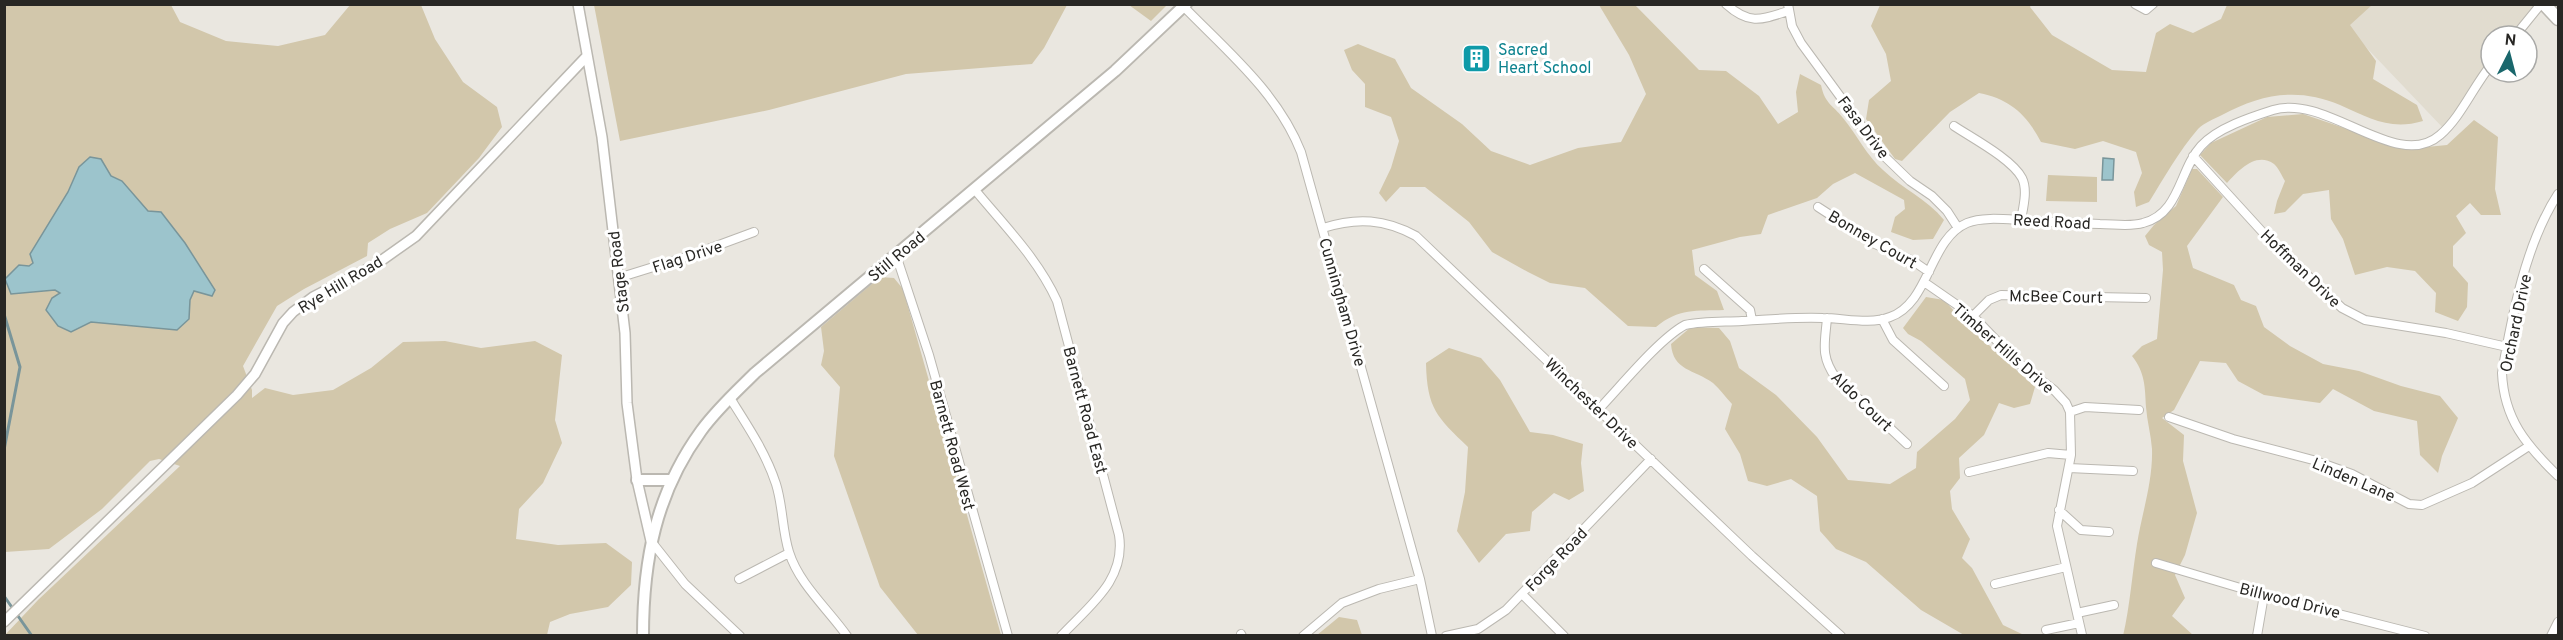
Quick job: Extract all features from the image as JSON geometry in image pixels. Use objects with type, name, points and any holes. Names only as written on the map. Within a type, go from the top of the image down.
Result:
[{"type":"main road","points":[[2542,4],[2559,19]]},
{"type":"main road","name":"Still Road","points":[[643,636],[645,577],[651,541],[672,480],[701,430],[755,374],[1115,71],[1185,6]]},
{"type":"main road","points":[[637,480],[672,480]]},
{"type":"street","name":"Stage Road","points":[[578,4],[602,137],[625,333],[627,403],[637,480],[651,541]]},
{"type":"street","points":[[1726,4],[1739,16],[1750,19],[1763,19],[1788,8]]},
{"type":"street","points":[[2136,4],[2146,10],[2153,4]]},
{"type":"street","points":[[2525,24],[2542,4]]},
{"type":"street","name":"Cunningham Drive","points":[[1185,6],[1257,82],[1281,111],[1301,152],[1420,579],[1432,636]]},
{"type":"street","name":"Fasa Drive","points":[[1788,8],[1801,43],[1883,156],[1910,181],[1932,196],[1947,211],[1958,228]]},
{"type":"street","name":"Rye Hill Road","points":[[4,622],[237,395],[255,374],[283,323],[293,312],[313,297],[375,265],[416,237],[586,57]]},
{"type":"street","name":"Reed Road","points":[[1958,228],[1973,221],[2022,220],[2117,224],[2148,222],[2172,203],[2193,156],[2213,136],[2282,108],[2296,107],[2317,112],[2394,143],[2410,147],[2418,146],[2438,137],[2445,130],[2479,82]]},
{"type":"street","points":[[1954,126],[2000,157],[2022,178],[2024,189],[2022,220]]},
{"type":"street","name":"Hoffman Drive","points":[[2193,156],[2267,237],[2342,308],[2365,320],[2446,333],[2507,347]]},
{"type":"street","name":"Barnett Road East","points":[[975,189],[1030,257],[1048,282],[1057,301],[1119,534],[1121,558],[1114,576],[1061,636]]},
{"type":"street","name":"Orchard Drive","points":[[2559,194],[2547,211],[2531,253],[2502,373],[2507,410],[2529,446],[2559,476]]},
{"type":"street","name":"Bonney Court","points":[[1818,207],[1875,244],[1913,261],[1929,272]]},
{"type":"street","name":"Winchester Drive","points":[[1323,228],[1357,220],[1378,221],[1400,227],[1416,236],[1752,556],[1841,636]]},
{"type":"street","points":[[1599,409],[1677,329],[1694,323],[1892,317],[1908,306],[1945,243],[1958,228]]},
{"type":"street","name":"Flag Drive","points":[[618,278],[689,256],[754,232]]},
{"type":"street","name":"Barnett Road West","points":[[896,255],[929,355],[1008,636]]},
{"type":"street","points":[[1704,269],[1750,310],[1752,320]]},
{"type":"street","name":"Timber Hills Drive","points":[[1924,282],[1972,316],[2017,362],[2054,390],[2066,403],[2070,412]]},
{"type":"street","name":"McBee Court","points":[[1972,316],[1989,300],[2001,295],[2146,298]]},
{"type":"street","name":"Aldo Court","points":[[1827,318],[1824,356],[1826,364],[1836,378],[1907,444]]},
{"type":"street","points":[[1882,319],[1893,340],[1944,386]]},
{"type":"street","points":[[730,398],[766,459],[776,485],[789,553],[808,587],[831,613],[847,636]]},
{"type":"street","points":[[2082,635],[2059,540],[2059,510],[2071,455],[2070,412],[2085,407],[2139,410]]},
{"type":"street","name":"Linden Lane","points":[[2169,417],[2233,439],[2313,460],[2352,474],[2409,504],[2422,505],[2486,475],[2529,446]]},
{"type":"street","points":[[1969,472],[2048,453],[2071,455]]},
{"type":"street","name":"Forge Road","points":[[1446,636],[1462,634],[1489,624],[1522,594],[1651,459]]},
{"type":"street","points":[[2069,468],[2133,471]]},
{"type":"street","points":[[2059,510],[2081,530],[2109,532]]},
{"type":"street","points":[[651,541],[685,584],[740,636]]},
{"type":"street","points":[[739,579],[789,553]]},
{"type":"street","name":"Billwood Drive","points":[[2156,563],[2264,595],[2425,636]]},
{"type":"street","points":[[1995,584],[2066,567]]},
{"type":"street","points":[[1303,636],[1342,603],[1420,579]]},
{"type":"street","points":[[1522,594],[1564,636]]},
{"type":"street","points":[[2257,636],[2264,595]]},
{"type":"street","points":[[2077,613],[2114,605]]},
{"type":"street","points":[[2551,636],[2559,622]]},
{"type":"street","points":[[2046,630],[2079,623]]},
{"type":"shaded area","points":[[594,4],[1067,5],[1044,48],[1032,64],[906,74],[769,110],[620,141]]},
{"type":"shaded area","points":[[5,5],[171,5],[180,22],[226,41],[278,46],[325,35],[350,5],[421,5],[435,39],[463,82],[497,107],[502,127],[479,158],[427,213],[390,229],[368,243],[367,256],[277,306],[243,366],[252,390],[252,398],[265,388],[293,395],[333,390],[371,368],[403,342],[445,341],[481,348],[535,341],[562,355],[555,420],[562,443],[543,483],[519,509],[516,539],[558,545],[606,543],[632,562],[631,585],[608,607],[570,614],[550,622],[547,635],[5,635],[38,600],[180,466],[159,459],[150,461],[102,509],[49,549],[5,552]]},
{"type":"shaded area","points":[[1129,5],[1167,5],[1151,21]]},
{"type":"shaded area","points":[[1599,5],[1635,5],[1699,70],[1726,71],[1759,96],[1778,124],[1798,112],[1796,92],[1800,74],[1821,85],[1827,100],[1877,164],[1944,220],[1933,239],[1913,240],[1891,232],[1895,217],[1905,209],[1904,200],[1855,173],[1833,184],[1817,198],[1768,215],[1761,234],[1740,237],[1692,250],[1695,275],[1717,291],[1724,310],[1696,311],[1672,316],[1656,327],[1628,326],[1585,288],[1550,283],[1492,252],[1469,222],[1425,187],[1400,187],[1386,202],[1379,193],[1391,168],[1399,141],[1391,117],[1365,107],[1365,84],[1352,70],[1344,50],[1358,44],[1395,59],[1411,88],[1462,124],[1491,151],[1530,165],[1578,148],[1621,142],[1646,94],[1629,55]]},
{"type":"shaded area","points":[[1880,5],[2031,5],[2030,7],[2052,35],[2112,70],[2146,72],[2156,33],[2170,24],[2193,33],[2221,19],[2227,5],[2372,5],[2350,25],[2376,61],[2373,79],[2417,105],[2423,121],[2400,125],[2380,122],[2324,99],[2309,96],[2280,95],[2251,102],[2198,129],[2178,155],[2149,202],[2136,207],[2134,192],[2142,173],[2136,152],[2103,141],[2075,149],[2041,142],[2023,116],[2000,99],[1979,93],[1950,112],[1902,161],[1895,159],[1866,119],[1869,100],[1891,81],[1886,54],[1871,26]]},
{"type":"shaded area","points":[[2366,5],[2541,5],[2525,24],[2479,24],[2479,82],[2445,130],[2345,25]]},
{"type":"shaded area","points":[[2303,114],[2406,149],[2447,145],[2474,120],[2498,137],[2495,189],[2501,215],[2481,215],[2470,203],[2456,216],[2466,233],[2453,246],[2453,266],[2468,283],[2467,307],[2458,321],[2435,312],[2436,293],[2415,271],[2387,267],[2355,275],[2343,239],[2331,219],[2329,190],[2303,194],[2285,212],[2274,214],[2285,181],[2274,164],[2261,160],[2254,161],[2242,168],[2227,183],[2200,155],[2211,143],[2267,117]]},
{"type":"shaded area","points":[[2192,169],[2197,169],[2223,197],[2187,246],[2193,268],[2234,285],[2241,300],[2256,306],[2264,327],[2290,346],[2323,364],[2359,371],[2401,386],[2440,396],[2458,418],[2442,456],[2438,473],[2420,455],[2417,421],[2374,411],[2333,389],[2320,403],[2264,395],[2238,381],[2226,363],[2200,361],[2174,410],[2162,418],[2184,435],[2183,461],[2197,513],[2185,555],[2175,575],[2185,598],[2172,616],[2193,635],[2123,636],[2152,461],[2144,380],[2132,356],[2142,346],[2157,339],[2163,270],[2162,252],[2149,245],[2145,236],[2176,206]]},
{"type":"shaded area","points":[[2048,175],[2097,177],[2097,202],[2046,201]]},
{"type":"shaded area","points":[[880,277],[894,278],[903,289],[1001,635],[918,635],[880,587],[834,456],[840,387],[821,365],[824,351],[821,327]]},
{"type":"shaded area","points":[[1926,297],[1944,300],[1968,326],[2035,387],[2030,404],[2014,408],[1999,403],[1984,435],[1959,458],[1960,478],[1950,491],[1952,509],[1970,539],[1962,558],[1972,568],[2003,625],[2024,635],[1964,635],[1921,610],[1866,562],[1836,549],[1820,531],[1817,496],[1791,479],[1767,486],[1748,481],[1740,454],[1725,429],[1732,404],[1713,383],[1680,365],[1671,344],[1691,327],[1719,328],[1730,341],[1739,368],[1776,395],[1817,437],[1848,480],[1890,484],[1916,468],[1917,452],[1955,419],[1970,400],[1965,379],[1903,328]]},
{"type":"shaded area","points":[[1449,348],[1481,358],[1500,380],[1530,432],[1553,435],[1583,444],[1581,463],[1584,491],[1569,500],[1554,493],[1532,512],[1530,531],[1506,534],[1479,563],[1457,531],[1465,492],[1468,447],[1448,428],[1436,411],[1427,379],[1426,363]]},
{"type":"shaded area","points":[[1339,617],[1357,620],[1362,635],[1317,635]]},
{"type":"water","points":[[90,157],[101,159],[111,176],[122,181],[148,211],[161,212],[185,243],[215,290],[212,296],[194,291],[190,300],[189,319],[177,330],[91,322],[71,332],[58,326],[46,310],[52,298],[60,293],[55,290],[11,294],[5,279],[19,265],[29,266],[33,263],[30,254],[68,192],[79,167]]},
{"type":"water","points":[[2103,158],[2114,159],[2113,180],[2102,180]]},
{"type":"waterway","points":[[4,314],[20,367],[4,450]]},
{"type":"waterway","points":[[4,596],[32,636]]},
{"type":"place","name":"Sacred Heart School","points":[[1477,58]]}]
